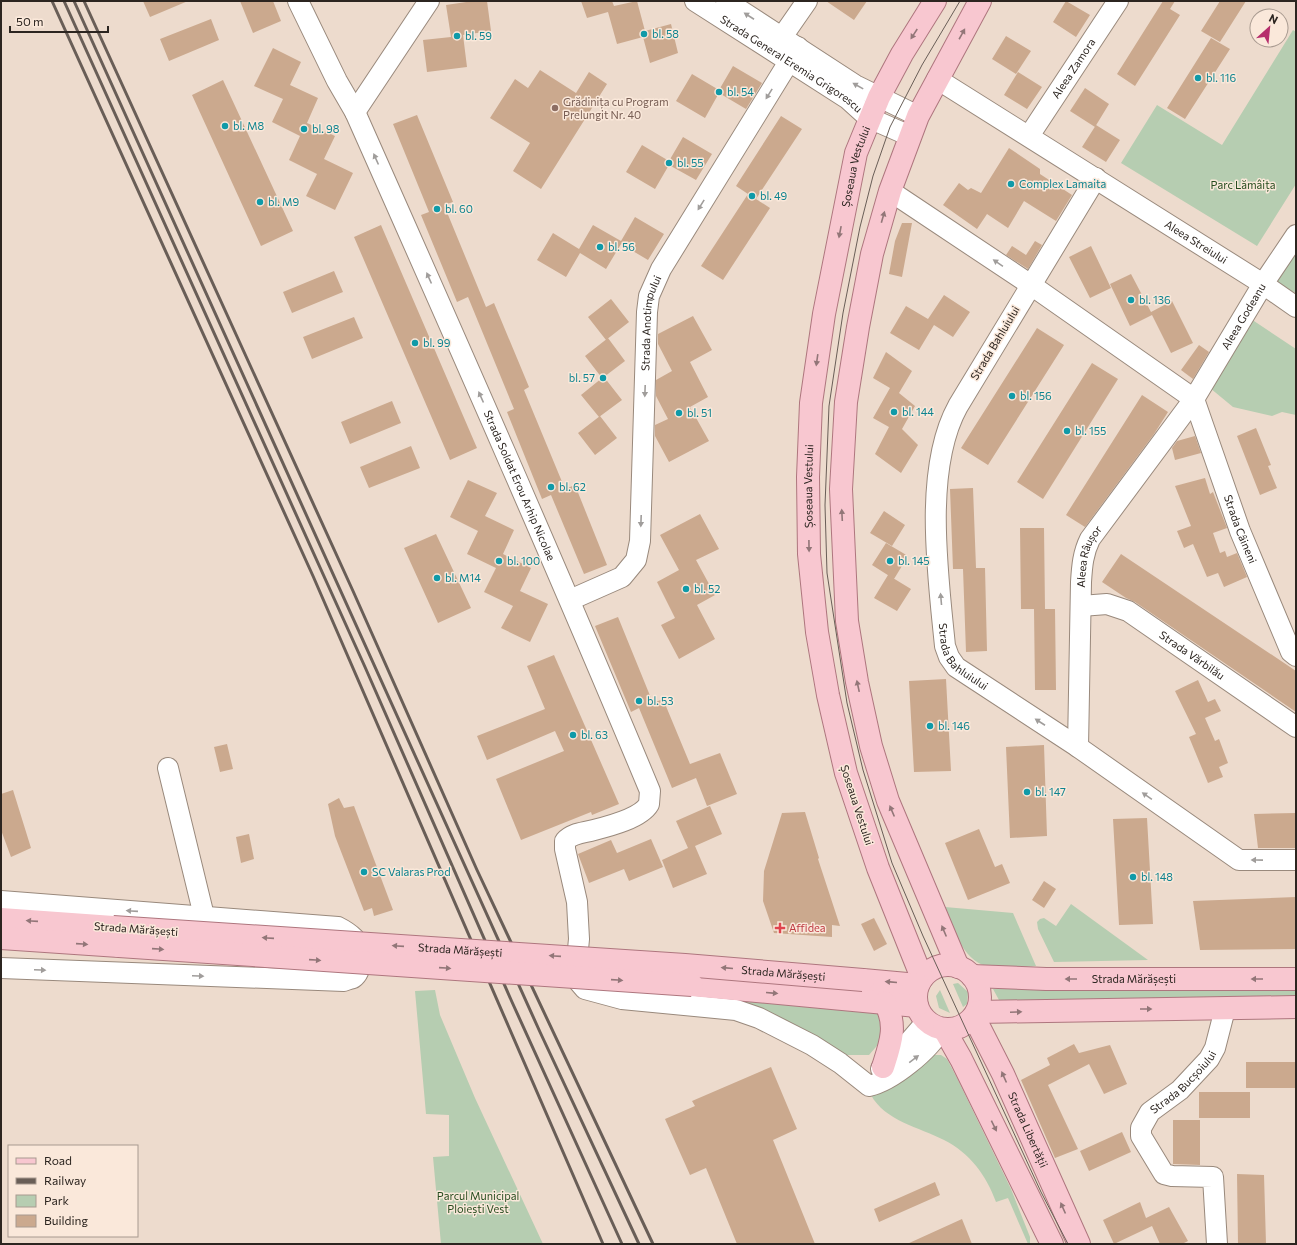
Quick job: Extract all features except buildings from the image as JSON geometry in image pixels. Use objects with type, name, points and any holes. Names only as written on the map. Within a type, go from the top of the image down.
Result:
[{"type":"main road","name":"Șoseaua Vestului","points":[[928,1008],[880,875],[846,773],[828,696],[817,632],[809,554],[808,477],[813,388],[824,314],[856,152],[879,97],[902,54],[936,1]]},
{"type":"main road","points":[[976,1014],[980,993],[978,984],[965,971],[888,802],[866,724],[857,682],[847,621],[841,489],[846,402],[872,254],[890,191],[918,116],[980,1]]},
{"type":"main road","name":"Strada Mărășești","points":[[1,904],[116,937],[692,985],[928,1008]]},
{"type":"main road","name":"Strada Mărășești","points":[[1,938],[116,937],[685,965],[863,980],[928,1008]]},
{"type":"main road","points":[[965,971],[950,965],[938,967],[927,973],[928,1008],[961,1059],[1052,1244]]},
{"type":"main road","name":"Strada Mărășești","points":[[965,971],[1046,979],[1296,978]]},
{"type":"main road","points":[[883,1067],[893,1031],[889,1010],[885,1003]]},
{"type":"main road","points":[[928,1008],[960,1027],[976,1014],[1296,1007]]},
{"type":"main road","name":"Strada Libertății","points":[[976,1014],[1079,1244]]},
{"type":"street","name":"Strada Soldat Erou Arhip Nicolae","points":[[298,1],[317,43],[355,112],[570,600],[651,796],[649,804],[640,814],[594,830],[570,836],[565,841],[565,849],[576,902],[579,939],[576,970],[579,982],[585,988],[622,999],[736,1010],[759,1018],[812,1045],[840,1063],[869,1086]]},
{"type":"street","points":[[355,112],[429,1]]},
{"type":"street","name":"Strada General Eremia Grigorescu","points":[[695,1],[790,48],[855,85],[918,116]]},
{"type":"street","name":"Strada General Eremia Grigorescu","points":[[726,1],[790,48],[869,118],[910,136]]},
{"type":"street","name":"Strada Anotimpului","points":[[570,600],[622,577],[636,560],[640,541],[647,312],[649,296],[661,269],[790,48],[807,1]]},
{"type":"street","name":"Aleea Zamora","points":[[1029,136],[1118,1]]},
{"type":"street","name":"Aleea Streiului","points":[[937,79],[1263,284],[1296,307]]},
{"type":"street","points":[[1031,285],[1096,178]]},
{"type":"street","points":[[890,191],[1031,285],[1194,399]]},
{"type":"street","name":"Aleea Godeanu","points":[[1194,399],[1263,284],[1296,236]]},
{"type":"street","name":"Strada Bahluiului","points":[[1031,285],[958,406],[944,436],[938,477],[936,555],[945,646],[949,657],[956,667],[1078,747],[1239,860],[1296,860]]},
{"type":"street","name":"Aleea Râușor","points":[[1078,747],[1083,557],[1090,539],[1194,399]]},
{"type":"street","name":"Strada Câineni","points":[[1194,399],[1240,531],[1291,652],[1296,656]]},
{"type":"street","name":"Strada Vărbilău","points":[[1081,606],[1107,604],[1128,610],[1296,727]]},
{"type":"street","points":[[168,768],[204,916]]},
{"type":"street","points":[[1,904],[204,916],[338,927],[348,932],[355,939],[360,953],[360,969],[353,977],[344,980],[1,968]]},
{"type":"street","points":[[928,1008],[931,1046],[880,1084],[869,1086],[873,1074],[896,1058],[928,1008]]},
{"type":"street","name":"Strada Bucșoiului","points":[[1217,1244],[1213,1178],[1172,1176],[1164,1174],[1141,1136],[1141,1128],[1150,1112],[1180,1090],[1209,1059],[1215,1048],[1225,1009]]},
{"type":"green space","name":"Parc Lămâița","points":[[1293,30],[1296,32],[1296,184],[1257,246],[1121,163],[1157,105],[1222,145],[1282,48],[1289,48],[1289,36]]},
{"type":"green space","points":[[1296,248],[1296,293],[1292,291],[1289,298],[1272,283]]},
{"type":"green space","points":[[1251,319],[1296,349],[1296,415],[1282,412],[1272,416],[1233,407],[1210,388]]},
{"type":"green space","points":[[1071,904],[1148,960],[1054,962],[1038,929],[1037,922],[1044,918],[1056,926]]},
{"type":"green space","points":[[945,907],[1013,913],[1036,966],[998,968],[978,963],[965,950],[960,942]]},
{"type":"green space","points":[[630,977],[878,1000],[888,1033],[869,1055],[846,1055]]},
{"type":"green space","points":[[958,983],[968,992],[967,1004],[963,1007],[953,984]]},
{"type":"green space","points":[[993,989],[1296,990],[1296,999],[999,1000]]},
{"type":"green space","name":"Parcul Municipal Ploiești Vest","points":[[435,990],[440,1015],[475,1098],[543,1244],[441,1244],[433,1157],[449,1156],[449,1115],[426,1114],[415,991]]},
{"type":"green space","points":[[940,990],[950,1013],[939,1008],[936,996]]},
{"type":"green space","points":[[934,1055],[941,1055],[947,1059],[957,1078],[1011,1189],[1030,1237],[1030,1244],[1028,1244],[1008,1198],[996,1202],[982,1174],[962,1151],[934,1135],[894,1117],[877,1104],[871,1095],[918,1062]]},
{"type":"tram line","points":[[960,1],[922,65],[890,127],[873,176],[860,227],[843,313],[829,406],[825,505],[827,573],[847,703],[863,770],[892,863],[923,936],[1041,1192],[1068,1244]]},
{"type":"railway","points":[[52,1],[313,576],[603,1244]]},
{"type":"railway","points":[[64,1],[365,667],[512,1002],[622,1244]]},
{"type":"railway","points":[[74,1],[540,1032],[639,1244]]},
{"type":"railway","points":[[84,1],[353,591],[477,870],[653,1244]]},
{"type":"place","name":"bl. 58","points":[[644,34]]},
{"type":"place","name":"bl. 59","points":[[457,36]]},
{"type":"place","name":"bl. 116","points":[[1198,78]]},
{"type":"place","name":"bl. 54","points":[[719,92]]},
{"type":"place","name":"Grădinița cu Program Prelungit Nr. 40","points":[[555,108]]},
{"type":"place","name":"bl. M8","points":[[225,126]]},
{"type":"place","name":"bl. 98","points":[[304,129]]},
{"type":"place","name":"bl. 55","points":[[669,163]]},
{"type":"place","name":"Complex Lamaita","points":[[1011,184]]},
{"type":"place","name":"bl. 49","points":[[752,196]]},
{"type":"place","name":"bl. M9","points":[[260,202]]},
{"type":"place","name":"bl. 60","points":[[437,209]]},
{"type":"place","name":"bl. 56","points":[[600,247]]},
{"type":"place","name":"bl. 136","points":[[1131,300]]},
{"type":"place","name":"bl. 99","points":[[415,343]]},
{"type":"place","name":"bl. 57","points":[[603,378]]},
{"type":"place","name":"bl. 156","points":[[1012,396]]},
{"type":"place","name":"bl. 144","points":[[894,412]]},
{"type":"place","name":"bl. 51","points":[[679,413]]},
{"type":"place","name":"bl. 155","points":[[1067,431]]},
{"type":"place","name":"bl. 62","points":[[551,487]]},
{"type":"place","name":"bl. 100","points":[[499,561]]},
{"type":"place","name":"bl. 145","points":[[890,561]]},
{"type":"place","name":"bl. M14","points":[[437,578]]},
{"type":"place","name":"bl. 52","points":[[686,589]]},
{"type":"place","name":"bl. 53","points":[[639,701]]},
{"type":"place","name":"bl. 146","points":[[930,726]]},
{"type":"place","name":"bl. 63","points":[[573,735]]},
{"type":"place","name":"bl. 147","points":[[1027,792]]},
{"type":"place","name":"SC Valaras Prod","points":[[364,872]]},
{"type":"place","name":"bl. 148","points":[[1133,877]]},
{"type":"place","name":"Affidea","points":[[780,928]]}]
